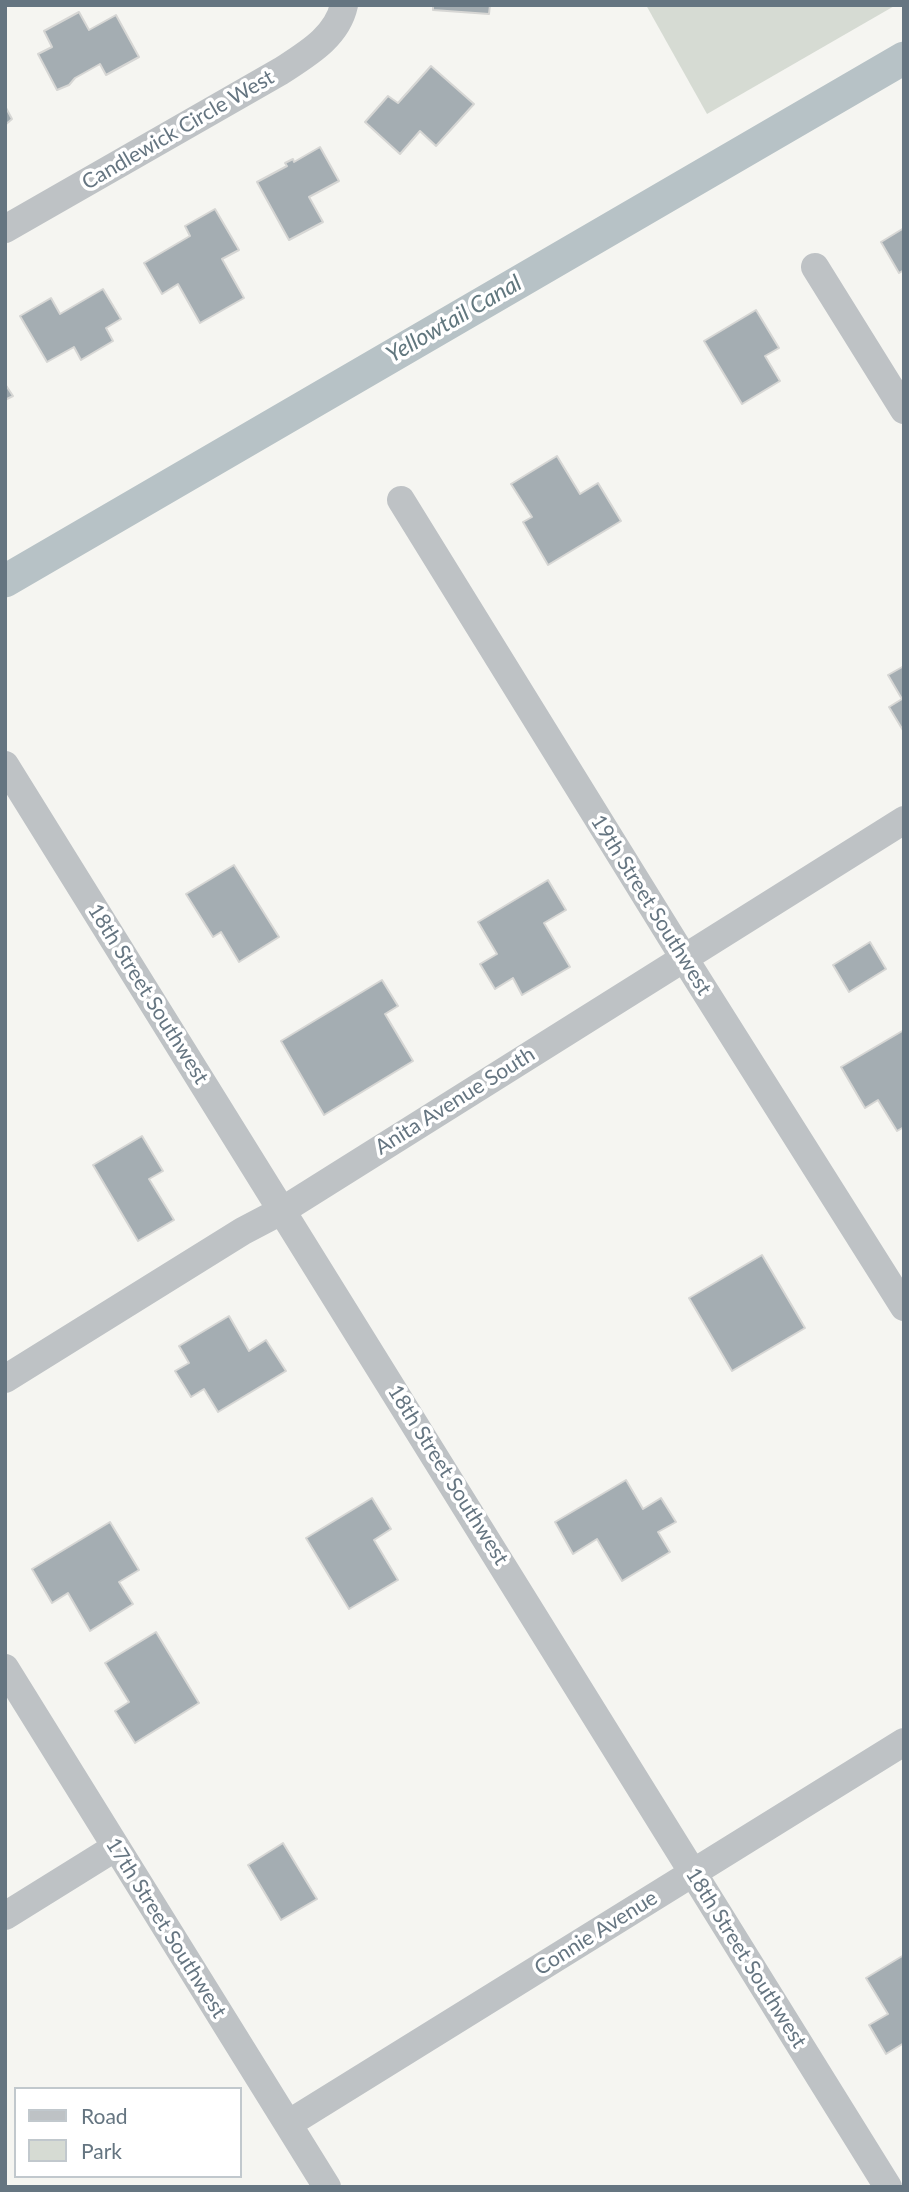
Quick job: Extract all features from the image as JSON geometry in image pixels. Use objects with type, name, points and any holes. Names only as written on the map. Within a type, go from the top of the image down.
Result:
[{"type":"street","name":"Candlewick Circle West","points":[[5,229],[281,71],[318,46],[343,12]]},
{"type":"street","points":[[815,267],[904,410]]},
{"type":"street","name":"19th Street Southwest","points":[[401,500],[904,1307]]},
{"type":"street","name":"18th Street Southwest","points":[[5,765],[888,2187]]},
{"type":"street","name":"Anita Avenue South","points":[[5,1379],[243,1231],[283,1210],[904,821]]},
{"type":"street","name":"17th Street Southwest","points":[[5,1668],[327,2187]]},
{"type":"street","name":"Connie Avenue","points":[[288,2124],[904,1742]]},
{"type":"street","points":[[5,1916],[116,1847]]},
{"type":"green space","points":[[646,5],[896,5],[707,114]]},
{"type":"building","points":[[433,5],[490,5],[489,14],[433,10]]},
{"type":"building","points":[[79,12],[89,30],[116,15],[139,57],[106,75],[100,64],[57,90],[38,54],[52,47],[44,31]]},
{"type":"building","points":[[431,66],[474,104],[436,146],[420,131],[400,154],[365,122],[388,96],[398,103]]},
{"type":"building","points":[[5,106],[12,119],[5,125]]},
{"type":"building","points":[[320,147],[339,181],[309,197],[323,222],[289,240],[257,182],[287,166],[285,163],[293,159],[294,162]]},
{"type":"building","points":[[215,209],[239,250],[222,259],[244,298],[200,323],[178,284],[162,294],[144,263],[190,236],[185,226]]},
{"type":"building","points":[[904,228],[904,270],[899,273],[881,242]]},
{"type":"building","points":[[103,289],[121,319],[106,328],[113,341],[81,360],[74,347],[47,362],[20,316],[51,298],[60,314]]},
{"type":"building","points":[[756,310],[779,348],[765,356],[780,381],[742,404],[704,341]]},
{"type":"building","points":[[5,384],[13,396],[5,400]]},
{"type":"building","points":[[557,456],[580,494],[598,483],[621,521],[548,565],[523,522],[532,517],[511,484]]},
{"type":"building","points":[[904,666],[904,732],[889,707],[902,699],[888,675]]},
{"type":"building","points":[[234,865],[279,937],[239,962],[221,932],[213,937],[186,894]]},
{"type":"building","points":[[548,880],[566,910],[544,923],[570,967],[522,995],[513,978],[495,989],[480,964],[497,954],[478,922]]},
{"type":"building","points":[[870,942],[886,969],[849,992],[833,965]]},
{"type":"building","points":[[382,980],[398,1006],[385,1014],[413,1061],[324,1115],[281,1041]]},
{"type":"building","points":[[904,1030],[904,1127],[897,1131],[878,1100],[865,1108],[841,1067]]},
{"type":"building","points":[[142,1136],[163,1171],[149,1179],[174,1220],[138,1241],[93,1165]]},
{"type":"building","points":[[762,1255],[805,1328],[732,1371],[689,1298]]},
{"type":"building","points":[[229,1316],[249,1351],[266,1340],[286,1371],[218,1412],[204,1389],[191,1397],[175,1371],[189,1363],[179,1346]]},
{"type":"building","points":[[626,1480],[643,1509],[661,1498],[676,1522],[658,1532],[670,1552],[622,1581],[597,1539],[573,1554],[555,1522]]},
{"type":"building","points":[[372,1498],[391,1529],[374,1540],[398,1580],[349,1609],[306,1538]]},
{"type":"building","points":[[110,1522],[139,1570],[119,1582],[133,1604],[90,1631],[68,1593],[52,1603],[32,1569]]},
{"type":"building","points":[[156,1632],[199,1703],[135,1743],[115,1711],[129,1702],[105,1663]]},
{"type":"building","points":[[283,1843],[317,1899],[281,1920],[248,1865]]},
{"type":"building","points":[[904,1955],[904,2043],[886,2054],[869,2025],[888,2014],[866,1978]]},
{"type":"waterway","name":"Yellowtail Canal","points":[[5,581],[904,58]]}]
